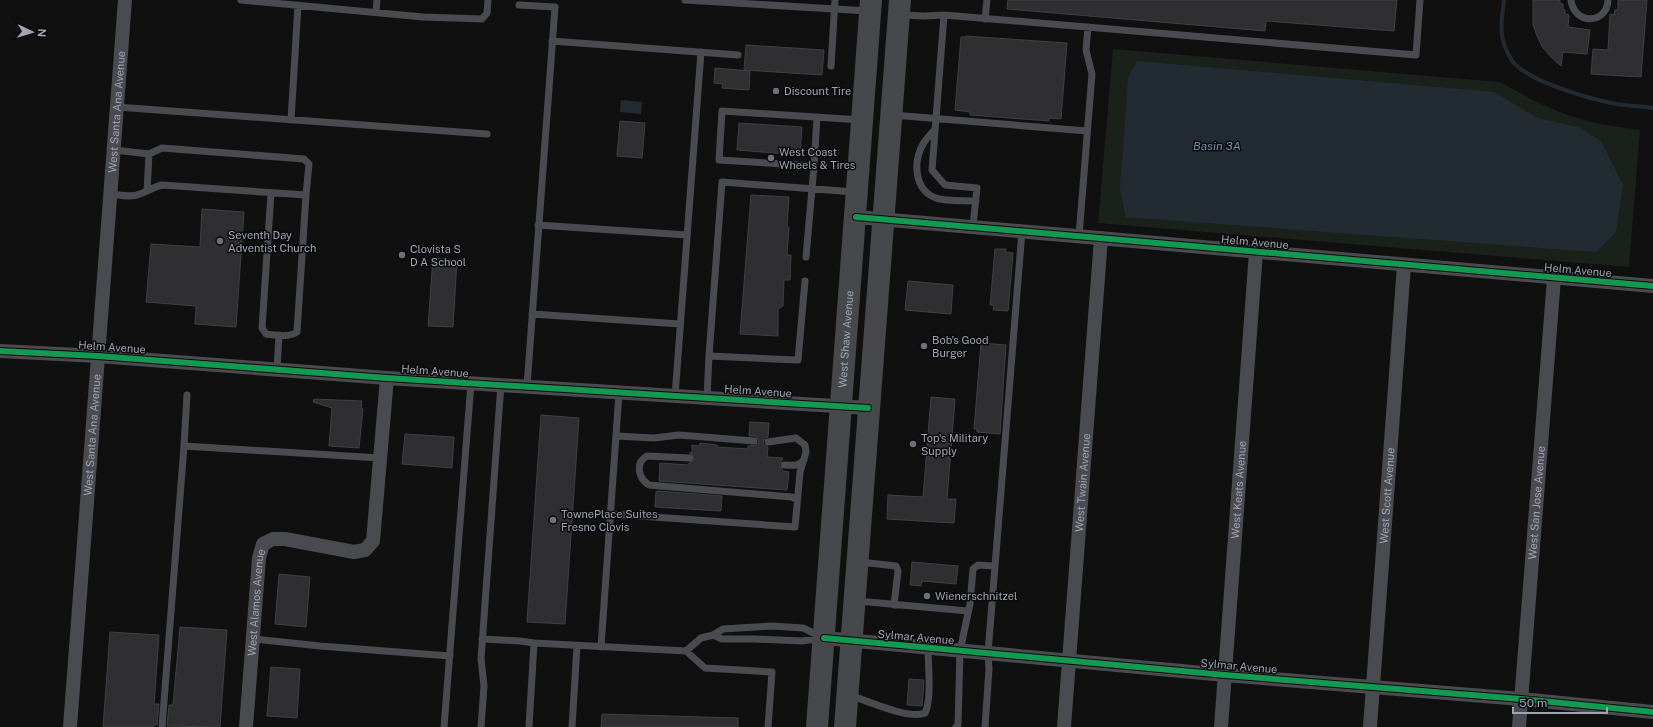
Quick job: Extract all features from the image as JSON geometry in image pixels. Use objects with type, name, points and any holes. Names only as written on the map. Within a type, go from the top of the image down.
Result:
[{"type":"main road","name":"West Shaw Avenue","points":[[817,727],[871,6]]},
{"type":"main road","points":[[845,727],[899,7]]},
{"type":"street","name":"West Santa Ana Avenue","points":[[70,727],[125,0]]},
{"type":"street","name":"Helm Avenue","points":[[856,217],[1653,286]]},
{"type":"street","name":"West Twain Avenue","points":[[1064,727],[1101,238]]},
{"type":"street","name":"West Keats Avenue","points":[[1221,727],[1256,252]]},
{"type":"street","name":"West Scott Avenue","points":[[1370,727],[1404,265]]},
{"type":"street","name":"West San Jose Avenue","points":[[1519,727],[1554,278]]},
{"type":"street","name":"Helm Avenue","points":[[0,351],[98,356],[387,378],[868,408]]},
{"type":"street","name":"West Alamos Avenue","points":[[246,727],[259,558],[263,544],[273,539],[285,539],[354,552],[365,550],[374,541],[387,378]]},
{"type":"street","name":"Sylmar Avenue","points":[[824,638],[1225,675],[1521,699],[1653,712]]},
{"type":"lane","points":[[241,0],[423,16],[482,19],[488,13],[488,0]]},
{"type":"lane","points":[[376,12],[377,0]]},
{"type":"lane","points":[[684,0],[834,9],[871,6]]},
{"type":"lane","points":[[831,66],[835,0]]},
{"type":"lane","points":[[985,18],[987,0]]},
{"type":"lane","points":[[899,7],[924,16],[944,15],[985,18],[1416,55],[1420,0]]},
{"type":"lane","points":[[1571,0],[1574,11],[1585,19],[1591,19],[1603,14],[1608,0]]},
{"type":"lane","points":[[291,120],[298,5]]},
{"type":"lane","points":[[518,5],[555,7],[527,386]]},
{"type":"lane","points":[[944,15],[932,170],[946,185],[977,188],[973,226]]},
{"type":"lane","points":[[1079,236],[1092,74],[1086,50],[1088,27]]},
{"type":"lane","points":[[552,41],[738,55]]},
{"type":"lane","points":[[674,396],[701,52]]},
{"type":"lane","points":[[117,107],[487,134]]},
{"type":"lane","points":[[814,166],[719,160],[722,111],[863,120]]},
{"type":"lane","points":[[891,115],[1087,131]]},
{"type":"lane","points":[[806,257],[817,117]]},
{"type":"lane","points":[[934,130],[923,144],[920,153],[917,172],[919,182],[928,194],[937,198],[976,201]]},
{"type":"lane","points":[[114,150],[149,154],[162,148],[304,159],[309,164],[297,332],[292,336],[266,334],[262,328],[271,193]]},
{"type":"lane","points":[[146,191],[149,154]]},
{"type":"lane","points":[[707,398],[722,182],[858,192]]},
{"type":"lane","points":[[110,194],[131,196],[139,195],[162,185],[306,195]]},
{"type":"lane","points":[[538,225],[687,235]]},
{"type":"lane","points":[[985,727],[994,566],[1022,231]]},
{"type":"lane","points":[[710,356],[798,360],[805,281]]},
{"type":"lane","points":[[532,314],[680,324]]},
{"type":"lane","points":[[277,369],[279,335]]},
{"type":"lane","points":[[444,727],[471,383]]},
{"type":"lane","points":[[481,727],[484,686],[480,659],[501,384]]},
{"type":"lane","points":[[601,647],[619,393]]},
{"type":"lane","points":[[162,727],[187,395]]},
{"type":"lane","points":[[616,436],[654,438],[679,434],[754,441]]},
{"type":"lane","points":[[611,514],[795,527],[800,472],[806,452],[805,445],[801,440],[796,438],[768,442]]},
{"type":"lane","points":[[184,446],[380,458]]},
{"type":"lane","points":[[690,458],[647,456],[643,458],[640,464],[640,476],[644,482],[649,485],[792,497],[798,500]]},
{"type":"lane","points":[[784,465],[800,464],[804,460]]},
{"type":"lane","points":[[857,561],[896,566],[898,571],[894,605]]},
{"type":"lane","points":[[956,727],[958,725],[960,651],[975,566],[994,566]]},
{"type":"lane","points":[[854,601],[968,611]]},
{"type":"lane","points":[[686,651],[701,638],[713,635],[723,629],[772,626],[803,628],[824,638]]},
{"type":"lane","points":[[713,635],[722,639],[802,641],[824,638]]},
{"type":"lane","points":[[253,639],[320,646],[450,656]]},
{"type":"lane","points":[[482,639],[577,646],[686,651],[705,668],[772,672],[768,727]]},
{"type":"lane","points":[[529,727],[534,643]]},
{"type":"lane","points":[[572,727],[577,646]]},
{"type":"lane","points":[[848,694],[899,712],[923,714],[927,709],[928,648]]},
{"type":"shaded area","name":"Basin 3A","points":[[1113,49],[1500,82],[1553,109],[1576,118],[1594,123],[1640,130],[1629,267],[1098,223]]},
{"type":"water","name":"Basin 3A","points":[[1137,61],[1494,92],[1538,118],[1578,127],[1601,141],[1623,185],[1616,232],[1596,252],[1126,217],[1120,190],[1128,78]]},
{"type":"water","points":[[621,100],[642,102],[641,114],[620,112]]},
{"type":"building","points":[[1008,0],[1397,0],[1394,31],[1266,21],[1265,31],[1007,9]]},
{"type":"building","points":[[1533,0],[1560,0],[1560,3],[1563,4],[1565,14],[1569,15],[1568,27],[1590,30],[1587,54],[1563,52],[1561,66],[1552,58],[1543,48],[1533,24]]},
{"type":"building","points":[[1618,0],[1647,0],[1641,77],[1591,74],[1593,49],[1608,50],[1610,14],[1614,15],[1615,10],[1618,10]]},
{"type":"building","points":[[966,36],[1067,43],[1061,119],[1049,118],[1049,121],[970,115],[970,112],[955,110],[961,37]]},
{"type":"building","points":[[746,45],[824,50],[822,75],[744,70]]},
{"type":"building","points":[[715,68],[750,71],[749,90],[722,88],[723,84],[714,83]]},
{"type":"building","points":[[620,121],[645,123],[642,158],[617,156]]},
{"type":"building","points":[[739,123],[802,127],[800,155],[737,150]]},
{"type":"building","points":[[751,195],[789,197],[787,255],[791,255],[790,280],[784,280],[783,306],[778,309],[778,336],[740,334]]},
{"type":"building","points":[[202,209],[244,212],[236,327],[195,324],[196,306],[146,302],[151,244],[200,247]]},
{"type":"building","points":[[995,249],[1006,249],[1005,252],[1013,253],[1008,311],[993,310],[994,305],[990,305]]},
{"type":"building","points":[[433,258],[457,260],[453,327],[428,326]]},
{"type":"building","points":[[908,281],[953,285],[951,314],[905,310]]},
{"type":"building","points":[[981,343],[1006,345],[1000,434],[977,432],[977,429],[974,429]]},
{"type":"building","points":[[931,397],[955,399],[947,499],[956,499],[954,523],[887,519],[888,495],[923,497]]},
{"type":"building","points":[[314,399],[362,401],[361,408],[363,409],[359,448],[329,446],[332,408],[313,402]]},
{"type":"building","name":"TownePlace Suites Fresno Clovis","points":[[541,415],[579,418],[565,624],[527,622]]},
{"type":"building","points":[[750,422],[769,423],[768,437],[765,438],[763,442],[764,445],[768,447],[767,457],[783,458],[779,465],[783,471],[789,472],[787,490],[659,481],[660,463],[688,465],[694,461],[694,455],[689,453],[692,453],[692,445],[699,446],[700,443],[717,445],[717,447],[748,449],[748,446],[756,445],[759,442],[758,439],[755,436],[749,436]]},
{"type":"building","points":[[405,434],[454,437],[452,468],[402,464]]},
{"type":"building","points":[[656,492],[722,496],[721,511],[655,507]]},
{"type":"building","points":[[912,562],[958,566],[956,584],[922,581],[921,586],[910,585]]},
{"type":"building","points":[[279,574],[310,577],[306,627],[275,624]]},
{"type":"building","points":[[180,627],[227,630],[220,727],[167,726],[169,705],[173,705]]},
{"type":"building","points":[[110,632],[159,635],[154,704],[159,704],[157,725],[154,725],[153,727],[103,727]]},
{"type":"building","points":[[271,667],[300,669],[297,718],[267,716]]},
{"type":"building","points":[[909,679],[924,680],[922,706],[907,705]]},
{"type":"building","points":[[602,714],[738,718],[738,727],[601,727]]},
{"type":"waterway","points":[[1504,0],[1501,23],[1504,44],[1511,59],[1518,67],[1529,75],[1559,88],[1591,98],[1616,104],[1653,108]]},
{"type":"cycle path","points":[[856,217],[1653,286]]},
{"type":"cycle path","points":[[0,351],[98,356],[387,378],[868,408]]},
{"type":"cycle path","points":[[824,638],[1225,675],[1521,699],[1653,712]]},
{"type":"place","name":"Discount Tire","points":[[776,91]]},
{"type":"place","name":"West Coast Wheels & Tires","points":[[771,158]]},
{"type":"place","name":"Seventh Day Adventist Church","points":[[220,241]]},
{"type":"place","name":"Clovista S D A School","points":[[402,255]]},
{"type":"place","name":"Bob's Good Burger","points":[[924,346]]},
{"type":"place","name":"Top's Military Supply","points":[[913,444]]},
{"type":"place","name":"TownePlace Suites Fresno Clovis","points":[[553,520]]},
{"type":"place","name":"Wienerschnitzel","points":[[927,596]]}]
